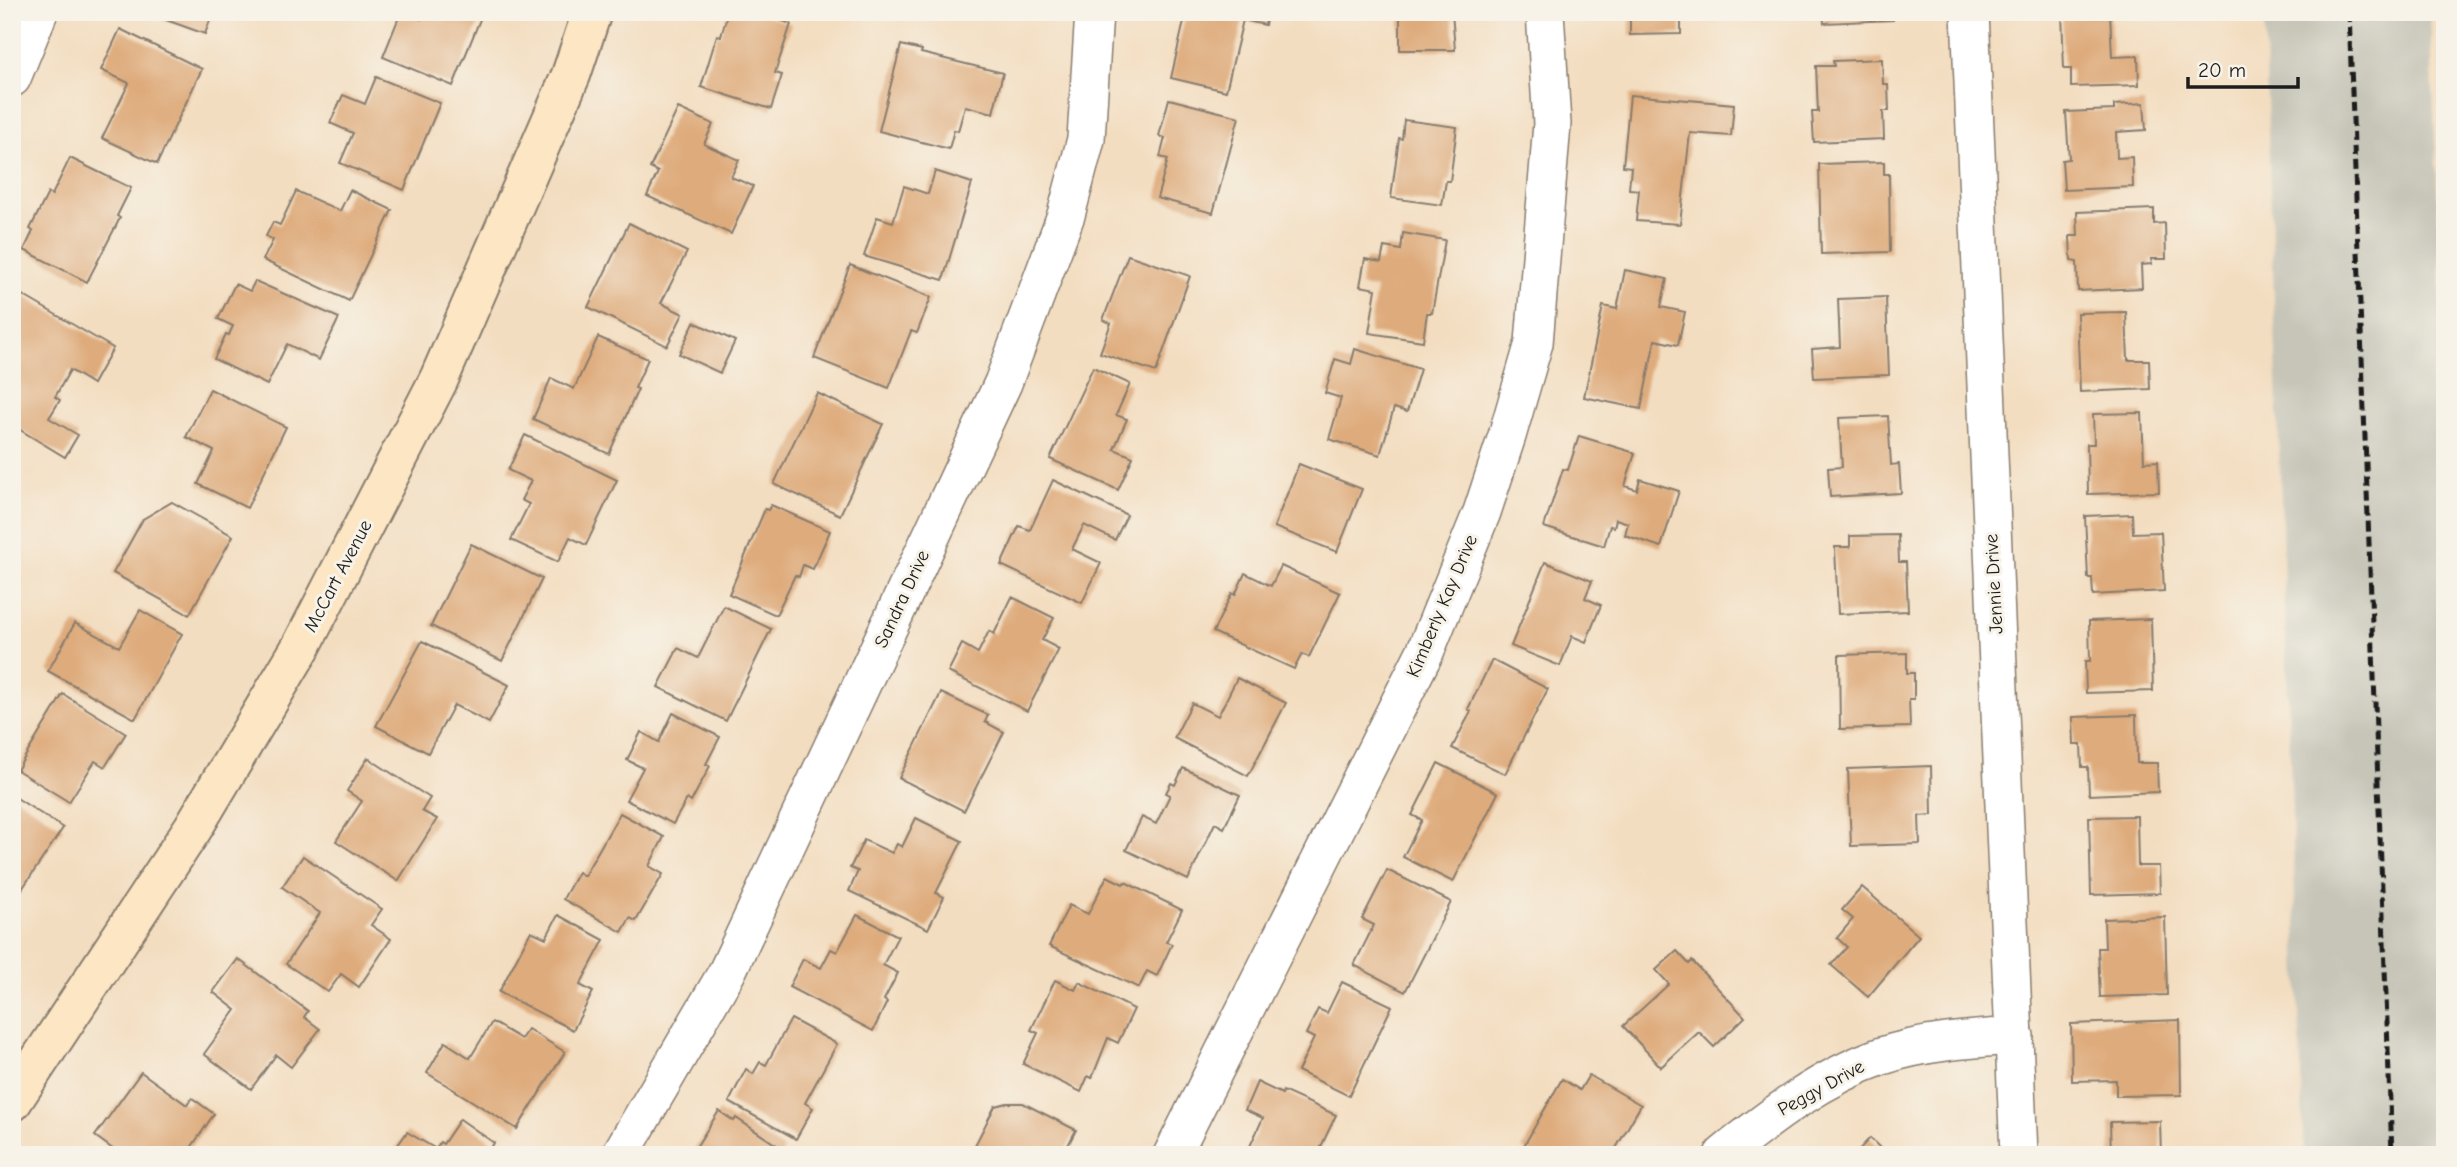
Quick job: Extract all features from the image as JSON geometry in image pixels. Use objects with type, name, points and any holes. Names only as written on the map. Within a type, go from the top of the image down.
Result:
[{"type":"main road","name":"McCart Avenue","points":[[12,1102],[193,828],[301,648],[439,379],[571,75],[592,12]]},
{"type":"street","points":[[12,78],[39,12]]},
{"type":"street","name":"Sandra Drive","points":[[620,1155],[727,972],[1003,383],[1066,215],[1086,139],[1094,12]]},
{"type":"street","name":"Kimberly Kay Drive","points":[[1172,1155],[1424,652],[1482,512],[1507,436],[1534,343],[1552,124],[1545,12]]},
{"type":"street","name":"Jennie Drive","points":[[1970,12],[2019,1155]]},
{"type":"street","name":"Peggy Drive","points":[[1723,1155],[1776,1112],[1835,1076],[1883,1056],[1956,1040],[2015,1036]]},
{"type":"shaded area","points":[[2264,12],[2430,12],[2445,396],[2445,1155],[2304,1155]]},
{"type":"building","points":[[144,12],[213,12],[205,34]]},
{"type":"building","points":[[401,12],[421,19],[424,12],[483,12],[453,86],[383,57]]},
{"type":"building","points":[[728,12],[756,12],[791,24],[775,73],[782,75],[771,109],[701,87],[717,35],[721,36]]},
{"type":"building","points":[[1182,12],[1268,12],[1265,25],[1243,20],[1226,91],[1171,78],[1185,17]]},
{"type":"building","points":[[1400,12],[1452,12],[1455,50],[1400,50]]},
{"type":"building","points":[[1630,12],[1681,12],[1681,34],[1630,35]]},
{"type":"building","points":[[1823,12],[1893,12],[1893,20],[1824,23]]},
{"type":"building","points":[[2062,12],[2110,12],[2112,57],[2138,56],[2139,85],[2071,87],[2071,69],[2064,69]]},
{"type":"building","points":[[120,29],[202,69],[157,164],[102,138],[129,83],[101,70]]},
{"type":"building","points":[[901,45],[922,50],[921,53],[1003,73],[993,113],[965,106],[958,131],[954,130],[949,149],[879,131]]},
{"type":"building","points":[[1882,59],[1883,84],[1888,84],[1889,111],[1883,111],[1884,139],[1814,142],[1812,112],[1818,112],[1816,66],[1834,66],[1833,61]]},
{"type":"building","points":[[376,77],[440,103],[404,190],[340,163],[353,133],[330,123],[343,95],[365,104]]},
{"type":"building","points":[[1630,95],[1734,104],[1731,136],[1690,133],[1680,224],[1636,221],[1639,190],[1629,189],[1631,167],[1623,166]]},
{"type":"building","points":[[1169,99],[1239,117],[1213,213],[1157,198],[1168,159],[1160,157],[1165,138],[1159,136]]},
{"type":"building","points":[[2144,103],[2146,130],[2116,132],[2117,158],[2132,157],[2133,187],[2064,190],[2062,160],[2069,159],[2066,112],[2114,110],[2114,105]]},
{"type":"building","points":[[678,108],[713,124],[704,144],[739,160],[731,177],[753,186],[731,234],[647,196],[658,172],[650,168]]},
{"type":"building","points":[[1404,120],[1457,127],[1450,181],[1446,181],[1442,205],[1391,198]]},
{"type":"building","points":[[70,158],[131,188],[117,216],[120,218],[87,282],[24,250],[33,231],[30,229],[48,193],[52,195]]},
{"type":"building","points":[[1884,162],[1884,174],[1889,174],[1890,252],[1821,254],[1819,164]]},
{"type":"building","points":[[935,171],[972,183],[943,280],[864,256],[877,217],[893,222],[904,186],[928,194]]},
{"type":"building","points":[[2441,189],[2445,189],[2445,230],[2442,230]]},
{"type":"building","points":[[350,190],[392,210],[349,301],[263,260],[273,240],[266,236],[273,222],[280,225],[296,191],[340,211]]},
{"type":"building","points":[[2154,209],[2154,224],[2165,223],[2166,259],[2151,259],[2152,264],[2141,265],[2142,288],[2078,291],[2077,262],[2071,261],[2070,236],[2078,236],[2077,212]]},
{"type":"building","points":[[629,223],[687,252],[661,303],[683,314],[667,346],[588,307]]},
{"type":"building","points":[[1403,233],[1445,240],[1432,313],[1427,313],[1423,341],[1369,333],[1376,289],[1360,286],[1365,259],[1381,262],[1384,247],[1401,250]]},
{"type":"building","points":[[1128,255],[1190,276],[1156,372],[1100,353],[1111,323],[1103,320]]},
{"type":"building","points":[[850,265],[931,297],[917,333],[911,331],[889,388],[814,358]]},
{"type":"building","points":[[1625,270],[1667,279],[1661,307],[1685,312],[1678,345],[1655,340],[1641,409],[1584,397],[1603,306],[1617,309]]},
{"type":"building","points":[[255,281],[339,318],[319,360],[287,344],[267,385],[214,359],[233,326],[218,319],[235,284],[250,291]]},
{"type":"building","points":[[12,289],[113,348],[93,384],[70,370],[55,397],[60,400],[49,418],[78,435],[65,457],[12,425],[12,366],[20,354],[12,349]]},
{"type":"building","points":[[1886,297],[1889,375],[1814,378],[1812,349],[1840,347],[1838,299]]},
{"type":"building","points":[[2126,312],[2128,360],[2149,360],[2150,389],[2080,392],[2077,313]]},
{"type":"building","points":[[694,322],[735,341],[720,373],[679,354]]},
{"type":"building","points":[[598,337],[648,359],[635,388],[638,389],[609,454],[533,419],[551,378],[574,389]]},
{"type":"building","points":[[1355,349],[1420,369],[1407,412],[1394,408],[1380,455],[1329,439],[1341,398],[1325,393],[1335,359],[1351,364]]},
{"type":"building","points":[[1093,367],[1130,384],[1116,415],[1127,419],[1114,449],[1133,457],[1118,490],[1050,459]]},
{"type":"building","points":[[210,389],[286,427],[247,508],[198,484],[214,451],[186,437]]},
{"type":"building","points":[[817,393],[883,424],[840,515],[774,484]]},
{"type":"building","points":[[2142,413],[2144,462],[2158,461],[2159,492],[2088,494],[2087,444],[2094,444],[2093,414]]},
{"type":"building","points":[[1888,416],[1891,465],[1899,464],[1901,493],[1830,497],[1828,468],[1842,467],[1839,418]]},
{"type":"building","points":[[525,435],[617,480],[586,545],[570,537],[558,562],[511,540],[529,504],[521,500],[531,481],[508,470]]},
{"type":"building","points":[[1579,436],[1635,453],[1625,486],[1637,490],[1640,479],[1679,491],[1661,547],[1625,535],[1628,523],[1616,519],[1614,527],[1610,526],[1604,546],[1544,527],[1563,469],[1568,470]]},
{"type":"building","points":[[1299,464],[1362,489],[1337,552],[1274,527]]},
{"type":"building","points":[[1053,480],[1127,515],[1115,540],[1084,525],[1072,549],[1101,563],[1082,603],[1001,565],[1019,526],[1030,530]]},
{"type":"building","points":[[172,502],[233,536],[189,615],[113,573],[143,519]]},
{"type":"building","points":[[771,505],[830,531],[813,569],[803,565],[799,577],[795,575],[776,615],[729,594],[765,509],[768,510]]},
{"type":"building","points":[[2132,514],[2133,533],[2161,532],[2164,591],[2093,595],[2092,578],[2088,578],[2085,516]]},
{"type":"building","points":[[1898,535],[1899,562],[1906,562],[1908,611],[1838,614],[1835,547],[1850,547],[1850,536]]},
{"type":"building","points":[[471,544],[542,579],[502,661],[431,626]]},
{"type":"building","points":[[1545,562],[1592,581],[1585,598],[1601,605],[1586,642],[1572,636],[1560,666],[1511,646]]},
{"type":"building","points":[[1281,566],[1340,593],[1309,657],[1302,654],[1294,669],[1213,632],[1245,573],[1271,586]]},
{"type":"building","points":[[1012,597],[1054,618],[1042,640],[1059,649],[1027,711],[948,672],[962,644],[978,653],[989,631],[994,634]]},
{"type":"building","points":[[724,606],[771,629],[726,721],[658,687],[678,648],[698,658]]},
{"type":"building","points":[[140,610],[182,634],[135,719],[48,671],[75,623],[119,647]]},
{"type":"building","points":[[2151,619],[2153,691],[2086,693],[2085,661],[2090,661],[2089,621]]},
{"type":"building","points":[[422,641],[509,685],[489,723],[454,705],[428,753],[376,726]]},
{"type":"building","points":[[1907,653],[1907,673],[1914,673],[1914,699],[1909,699],[1910,727],[1840,729],[1839,655]]},
{"type":"building","points":[[1492,660],[1548,689],[1505,774],[1452,748]]},
{"type":"building","points":[[1237,678],[1286,703],[1248,776],[1174,738],[1192,703],[1218,716]]},
{"type":"building","points":[[941,693],[988,715],[985,722],[1004,732],[964,811],[899,778]]},
{"type":"building","points":[[63,694],[126,733],[105,767],[95,761],[69,802],[17,770]]},
{"type":"building","points":[[673,713],[720,737],[706,764],[710,766],[691,802],[687,799],[673,824],[626,800],[643,768],[627,760],[641,732],[659,742]]},
{"type":"building","points":[[2136,715],[2137,763],[2157,763],[2158,792],[2089,795],[2088,767],[2082,767],[2081,745],[2074,745],[2073,717]]},
{"type":"building","points":[[368,758],[430,798],[422,811],[437,819],[398,881],[336,841],[362,801],[347,791]]},
{"type":"building","points":[[1438,763],[1498,793],[1453,882],[1403,857],[1422,820],[1412,815]]},
{"type":"building","points":[[1931,766],[1932,815],[1919,816],[1920,844],[1851,846],[1848,769]]},
{"type":"building","points":[[1183,768],[1240,795],[1224,828],[1215,823],[1188,880],[1126,850],[1142,817],[1156,824],[1170,795],[1166,793],[1171,783],[1175,785]]},
{"type":"building","points":[[12,795],[63,828],[12,904]]},
{"type":"building","points":[[620,813],[664,837],[649,866],[663,874],[636,921],[630,918],[622,932],[563,899],[578,872],[584,876]]},
{"type":"building","points":[[2137,816],[2138,866],[2159,866],[2160,893],[2091,895],[2089,817]]},
{"type":"building","points":[[916,818],[962,841],[936,893],[944,897],[928,929],[849,891],[858,871],[850,868],[864,840],[892,853],[897,844],[902,847]]},
{"type":"building","points":[[303,856],[382,909],[371,925],[391,939],[359,987],[341,974],[328,992],[286,964],[320,913],[282,887]]},
{"type":"building","points":[[1387,870],[1451,902],[1405,992],[1354,965],[1374,925],[1362,919]]},
{"type":"building","points":[[1107,876],[1182,910],[1166,942],[1172,944],[1157,976],[1147,971],[1139,988],[1049,946],[1069,905],[1088,914]]},
{"type":"building","points":[[1862,887],[1919,936],[1868,997],[1831,965],[1847,947],[1837,938],[1853,919],[1842,910]]},
{"type":"building","points":[[558,915],[604,940],[580,985],[593,992],[573,1030],[499,992],[531,931],[546,938]]},
{"type":"building","points":[[857,915],[898,936],[883,965],[898,973],[884,1000],[887,1002],[873,1031],[789,987],[803,959],[821,968],[831,949],[837,952]]},
{"type":"building","points":[[2165,917],[2167,995],[2100,997],[2098,948],[2105,948],[2104,919]]},
{"type":"building","points":[[1677,951],[1689,964],[1692,961],[1745,1017],[1714,1047],[1699,1032],[1661,1067],[1623,1026],[1669,984],[1656,970]]},
{"type":"building","points":[[238,959],[308,1011],[304,1017],[320,1029],[291,1067],[276,1055],[251,1089],[204,1054],[236,1010],[213,992]]},
{"type":"building","points":[[1055,980],[1075,990],[1079,982],[1134,1009],[1118,1043],[1108,1038],[1092,1078],[1088,1076],[1081,1092],[1023,1064],[1038,1033],[1031,1030]]},
{"type":"building","points":[[1342,982],[1392,1006],[1349,1096],[1298,1071],[1314,1038],[1306,1034],[1318,1009],[1327,1013]]},
{"type":"building","points":[[791,1019],[837,1044],[805,1103],[813,1108],[796,1139],[729,1102],[746,1069],[753,1074],[760,1062],[766,1065]]},
{"type":"building","points":[[2180,1020],[2181,1095],[2116,1096],[2116,1080],[2072,1081],[2071,1024]]},
{"type":"building","points":[[492,1022],[521,1039],[528,1029],[565,1052],[517,1129],[427,1073],[445,1042],[470,1058]]},
{"type":"building","points":[[141,1072],[187,1105],[192,1098],[214,1114],[186,1155],[121,1155],[95,1136]]},
{"type":"building","points":[[1589,1075],[1641,1105],[1612,1155],[1533,1155],[1522,1149],[1562,1079],[1580,1090]]},
{"type":"building","points":[[1257,1082],[1336,1115],[1319,1151],[1316,1150],[1314,1155],[1246,1155],[1263,1118],[1245,1110]]},
{"type":"building","points":[[1023,1103],[1076,1130],[1063,1155],[970,1155],[995,1106]]},
{"type":"building","points":[[719,1111],[734,1121],[736,1118],[784,1150],[781,1155],[691,1155]]},
{"type":"building","points":[[460,1119],[494,1143],[486,1155],[391,1155],[407,1132],[436,1149],[440,1142],[443,1144]]},
{"type":"building","points":[[2160,1121],[2161,1155],[2111,1155],[2110,1122]]},
{"type":"building","points":[[1870,1138],[1887,1155],[1854,1155]]},
{"type":"railway","points":[[2349,12],[2392,1155]]}]
